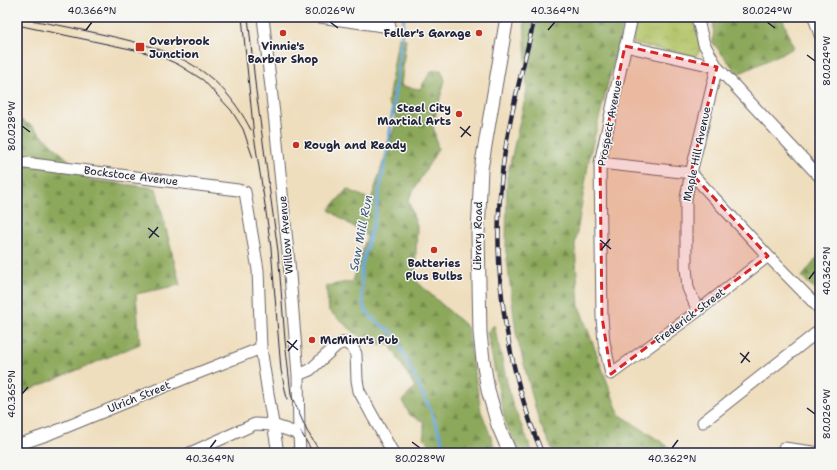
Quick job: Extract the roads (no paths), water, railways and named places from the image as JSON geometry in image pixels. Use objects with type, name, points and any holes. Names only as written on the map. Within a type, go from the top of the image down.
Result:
[{"type":"main road","name":"Library Road","points":[[507,17],[482,163],[478,234],[480,333],[483,360],[488,390],[498,425],[510,453]]},
{"type":"street","name":"Willow Avenue","points":[[263,17],[289,262],[298,376],[300,453]]},
{"type":"street","points":[[320,17],[390,27],[388,17]]},
{"type":"street","name":"Prospect Avenue","points":[[611,374],[604,342],[602,317],[600,163],[632,17]]},
{"type":"street","points":[[697,17],[704,44],[717,68],[820,177]]},
{"type":"street","points":[[814,17],[820,35]]},
{"type":"street","points":[[625,46],[717,68]]},
{"type":"street","name":"Maple Hill Avenue","points":[[698,311],[688,288],[686,267],[686,198],[717,68]]},
{"type":"street","name":"Bockstoce Avenue","points":[[17,162],[245,192],[258,270],[261,348]]},
{"type":"street","points":[[600,163],[691,173],[768,256],[820,309]]},
{"type":"street","name":"Frederick Street","points":[[611,374],[698,311],[768,256]]},
{"type":"street","points":[[702,422],[820,330]]},
{"type":"street","points":[[298,376],[310,370],[342,342],[353,348],[356,354],[359,391],[393,453]]},
{"type":"street","points":[[261,348],[278,453]]},
{"type":"street","name":"Ulrich Street","points":[[17,445],[49,434],[261,348]]},
{"type":"street","points":[[190,453],[255,424],[273,425],[299,434]]},
{"type":"street","points":[[784,448],[820,453]]},
{"type":"waterway","name":"Saw Mill Run","points":[[404,17],[389,140],[374,220],[361,270],[362,299],[365,310],[374,320],[394,334],[431,411],[447,453]]},
{"type":"tram line","points":[[242,17],[254,136],[271,248],[281,370],[287,399]]},
{"type":"tram line","points":[[248,17],[256,91],[278,251],[291,395],[307,431],[321,453]]},
{"type":"tram line","points":[[17,18],[59,25],[149,46],[189,63],[207,75],[223,89],[238,108],[251,130]]},
{"type":"tram line","points":[[17,25],[140,51],[164,58],[179,65],[203,80],[231,110],[243,129],[253,158]]},
{"type":"tram line","points":[[301,432],[313,453]]},
{"type":"railway","points":[[535,17],[515,100],[503,162],[499,217],[499,252],[501,286],[511,354],[530,421],[542,453]]},
{"type":"place","name":"Vinnie's Barber Shop","points":[[283,33]]},
{"type":"place","name":"Feller's Garage","points":[[479,33]]},
{"type":"place","name":"Overbrook Junction","points":[[140,47]]},
{"type":"place","name":"Steel City Martial Arts","points":[[459,114]]},
{"type":"place","name":"Rough and Ready","points":[[296,145]]},
{"type":"place","name":"Batteries Plus Bulbs","points":[[434,250]]},
{"type":"place","name":"McMinn's Pub","points":[[312,340]]}]
